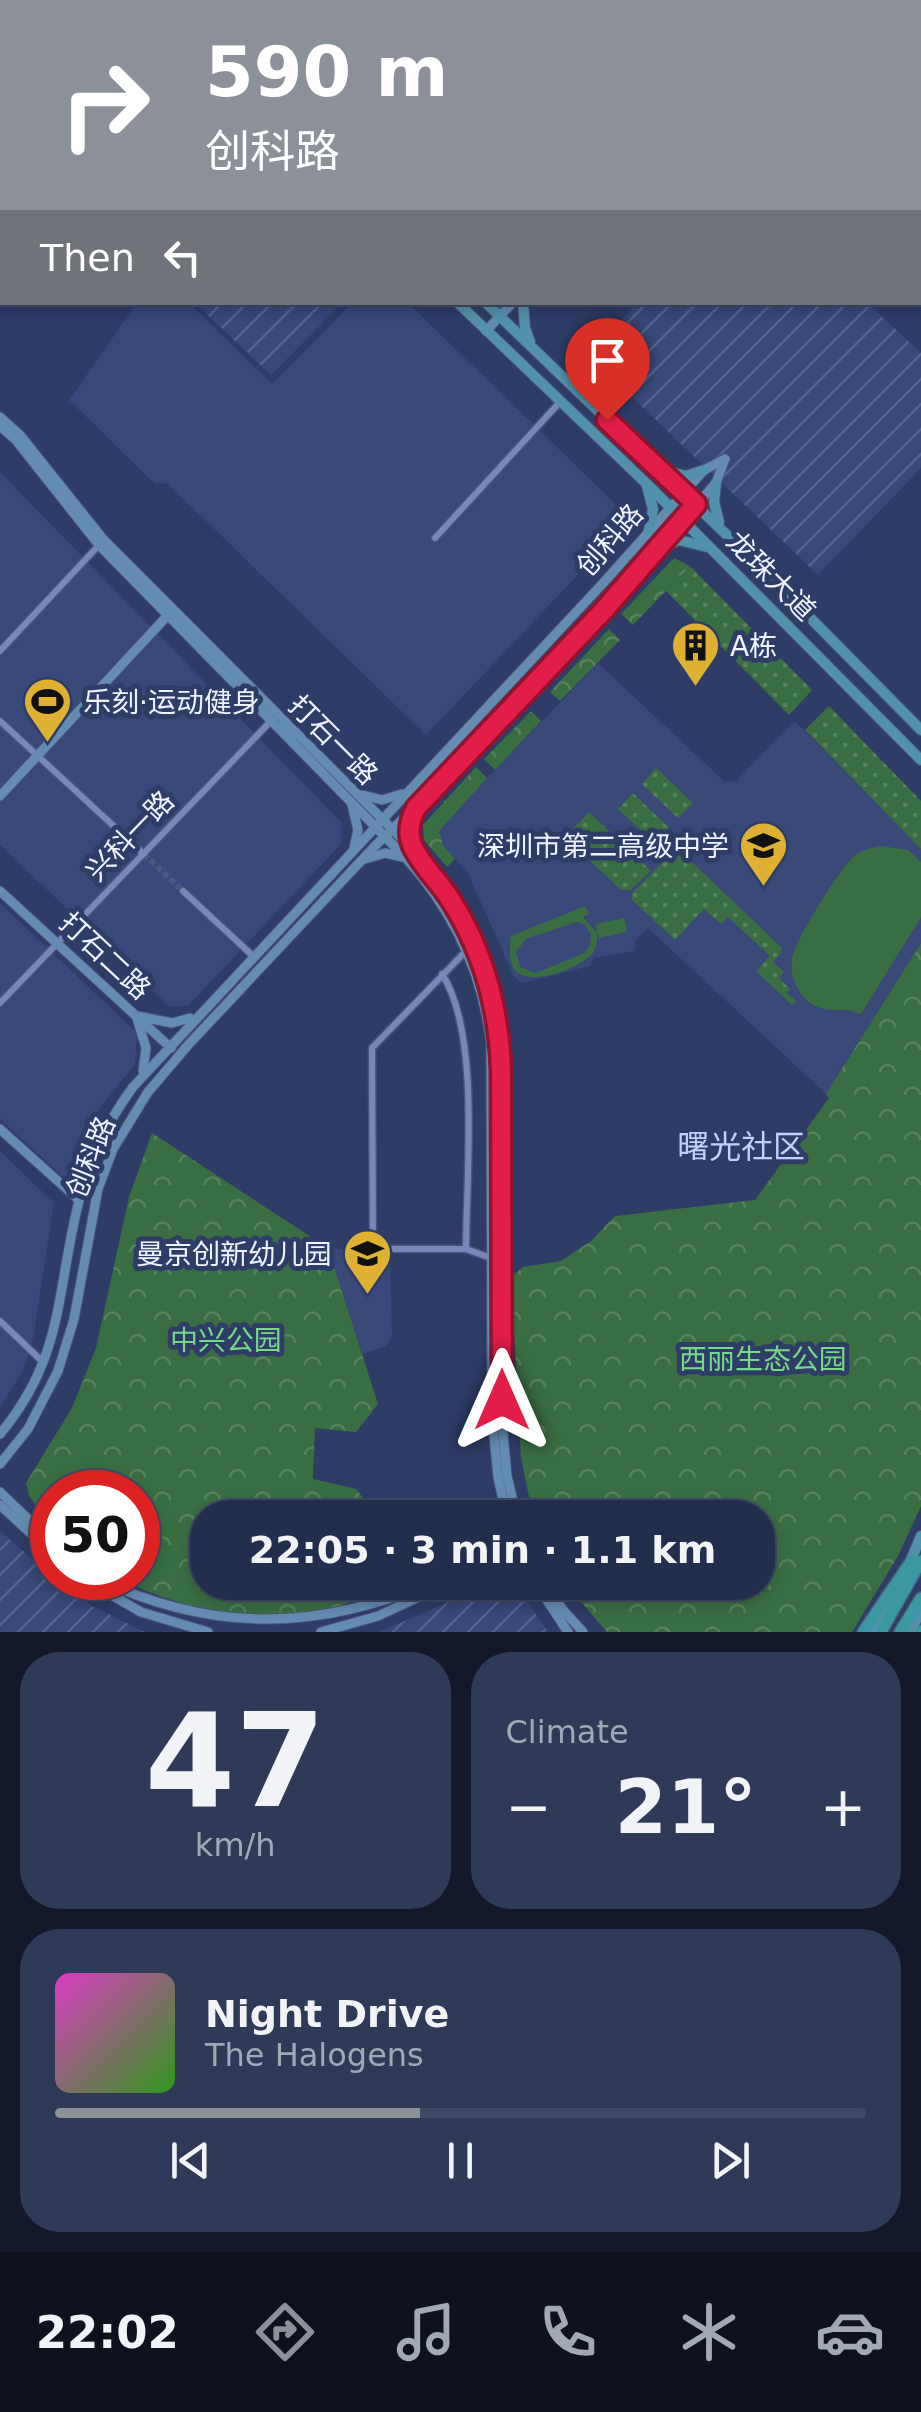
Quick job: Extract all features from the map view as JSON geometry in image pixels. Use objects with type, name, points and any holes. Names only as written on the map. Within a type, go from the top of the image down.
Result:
[{"type":"highway","points":[[862,1632],[916,1560]]},
{"type":"highway","points":[[882,1632],[916,1560]]},
{"type":"highway","points":[[900,1632],[921,1598]]},
{"type":"main road","name":"龙珠大道","points":[[460,305],[670,506],[921,760]]},
{"type":"main road","name":"龙珠大道","points":[[488,305],[696,504],[921,730]]},
{"type":"main road","points":[[486,331],[510,305]]},
{"type":"main road","points":[[523,305],[524,328],[535,352]]},
{"type":"main road","name":"打石一路","points":[[0,416],[20,434],[90,524],[169,614],[271,721],[379,822]]},
{"type":"main road","name":"打石一路","points":[[0,426],[99,545],[297,736],[450,898],[476,946],[492,994],[500,1039],[502,1422],[513,1500]]},
{"type":"main road","points":[[656,466],[679,476],[726,459],[716,483],[714,510],[724,532]]},
{"type":"main road","name":"创科路","points":[[0,1434],[44,1362],[60,1313],[79,1200],[110,1122],[141,1077],[704,470]]},
{"type":"main road","points":[[644,481],[653,508],[649,530]]},
{"type":"main road","name":"创科路","points":[[1,1465],[35,1417],[63,1358],[76,1308],[92,1211],[113,1149],[140,1103],[178,1055],[358,863],[447,776],[716,483]]},
{"type":"main road","points":[[656,550],[685,540],[716,553]]},
{"type":"main road","points":[[606,580],[618,591]]},
{"type":"main road","points":[[0,796],[169,614]]},
{"type":"main road","points":[[433,764],[447,776]]},
{"type":"main road","points":[[362,802],[358,792],[382,800],[409,790]]},
{"type":"main road","points":[[346,794],[358,825],[351,854]]},
{"type":"main road","points":[[416,808],[410,834],[416,861]]},
{"type":"main road","points":[[358,863],[385,852],[416,861]]},
{"type":"main road","name":"打石一路","points":[[416,861],[466,950],[484,1000],[491,1044],[492,1417],[502,1500]]},
{"type":"main road","name":"打石二路","points":[[0,891],[178,1055]]},
{"type":"main road","points":[[141,1077],[146,1048],[136,1016],[172,1023],[197,1015]]},
{"type":"main road","points":[[0,1129],[79,1200]]},
{"type":"main road","points":[[1,1498],[12,1516],[30,1532]]},
{"type":"main road","points":[[1,1498],[30,1523]]},
{"type":"main road","points":[[873,1632],[916,1560],[921,1536]]},
{"type":"main road","points":[[120,1600],[141,1612],[208,1632]]},
{"type":"main road","points":[[136,1600],[216,1626],[263,1629],[340,1619],[393,1600]]},
{"type":"main road","points":[[322,1632],[378,1616],[413,1600]]},
{"type":"main road","points":[[548,1600],[568,1632]]},
{"type":"main road","points":[[554,1600],[583,1632]]},
{"type":"main road","points":[[909,1632],[921,1612]]},
{"type":"street","points":[[435,538],[560,402]]},
{"type":"street","points":[[0,650],[99,545]]},
{"type":"street","points":[[0,720],[144,854]]},
{"type":"street","points":[[271,721],[297,736]]},
{"type":"street","name":"兴科一路","points":[[0,1003],[271,721]]},
{"type":"street","points":[[183,891],[253,956]]},
{"type":"street","points":[[466,950],[372,1048],[373,1249],[466,1249],[491,1258]]},
{"type":"street","points":[[442,974],[457,1002],[465,1061],[466,1249]]},
{"type":"street","points":[[0,1322],[44,1362]]},
{"type":"shaded area","points":[[136,305],[191,305],[272,384],[350,305],[410,305],[631,519],[426,735],[167,483],[155,484],[69,400]]},
{"type":"shaded area","points":[[197,305],[340,305],[271,375]]},
{"type":"shaded area","points":[[636,305],[870,305],[921,353],[921,468],[818,575],[588,355]]},
{"type":"shaded area","points":[[0,472],[341,822],[341,844],[188,1006],[169,1006],[0,845]]},
{"type":"shaded area","name":"深圳市第二高级中学","points":[[598,663],[725,782],[736,781],[795,721],[921,849],[921,943],[826,1094],[648,928],[636,940],[635,951],[594,958],[590,966],[523,983],[514,977],[467,871],[443,847],[441,826]]},
{"type":"shaded area","points":[[0,903],[137,1033],[135,1064],[103,1104],[79,1144],[65,1179],[0,1119]]},
{"type":"shaded area","points":[[0,1151],[54,1203],[33,1340],[23,1370],[0,1408]]},
{"type":"shaded area","name":"曼京创新幼儿园","points":[[328,1248],[390,1256],[392,1336],[386,1346],[362,1354]]},
{"type":"shaded area","points":[[0,1531],[30,1557],[30,1600],[83,1600],[145,1632],[0,1632]]},
{"type":"shaded area","points":[[453,1600],[526,1600],[548,1632],[379,1632]]},
{"type":"green space","points":[[674,558],[690,566],[633,625],[621,614]]},
{"type":"green space","points":[[690,566],[812,690],[789,715],[666,591]]},
{"type":"green space","points":[[608,587],[611,589],[594,613],[445,770],[442,768]]},
{"type":"green space","points":[[609,629],[620,640],[560,701],[550,692]]},
{"type":"green space","points":[[829,706],[921,801],[921,849],[805,730]]},
{"type":"green space","points":[[531,711],[541,721],[495,770],[484,759]]},
{"type":"green space","points":[[476,767],[487,778],[439,831],[443,846],[455,859],[447,867],[424,840],[423,825]]},
{"type":"green space","points":[[656,768],[693,803],[678,818],[642,784]]},
{"type":"green space","points":[[633,793],[669,828],[655,843],[618,809]]},
{"type":"green space","points":[[589,812],[651,871],[630,890],[621,890],[565,837]]},
{"type":"green space","points":[[881,846],[908,850],[921,862],[921,917],[861,1014],[817,1007],[803,996],[792,975],[800,938],[852,858]]},
{"type":"green space","points":[[677,848],[781,947],[773,962],[784,972],[779,978],[796,1001],[792,1005],[756,971],[770,956],[728,917],[721,924],[704,909],[675,940],[632,900],[632,893]]},
{"type":"green space","points":[[585,906],[589,914],[583,917],[597,933],[590,956],[563,971],[541,977],[530,977],[514,969],[509,937]],"holes":[[[576,922],[584,924],[591,934],[590,946],[584,953],[536,973],[520,967],[516,952],[526,939]]]},
{"type":"green space","points":[[624,918],[627,932],[599,938],[596,924]]},
{"type":"green space","name":"西丽生态公园","points":[[921,943],[921,1506],[898,1556],[852,1632],[607,1632],[580,1600],[775,1600],[775,1500],[530,1500],[521,1457],[511,1277],[523,1267],[561,1261],[591,1241],[615,1216],[755,1200],[829,1098],[826,1094]]},
{"type":"green space","name":"中兴公园","points":[[152,1133],[328,1248],[378,1404],[356,1432],[315,1428],[313,1479],[356,1489],[365,1500],[190,1500],[190,1600],[352,1600],[326,1611],[276,1617],[220,1612],[160,1596],[160,1470],[34,1470],[72,1408],[96,1348],[129,1197]]},
{"type":"tunnel","points":[[144,854],[183,891]]},
{"type":"place","name":"A栋","points":[[695,688]]},
{"type":"place","name":"乐刻·运动健身","points":[[48,744]]},
{"type":"place","name":"深圳市第二高级中学","points":[[764,888]]},
{"type":"place","name":"曼京创新幼儿园","points":[[367,1296]]},
{"type":"district","name":"曙光社区","points":[[741,1147]]},
{"type":"route","points":[[502,1400],[500,1039],[476,946],[450,898],[414,848],[410,825],[416,808],[604,610],[696,504],[607,420]]}]
